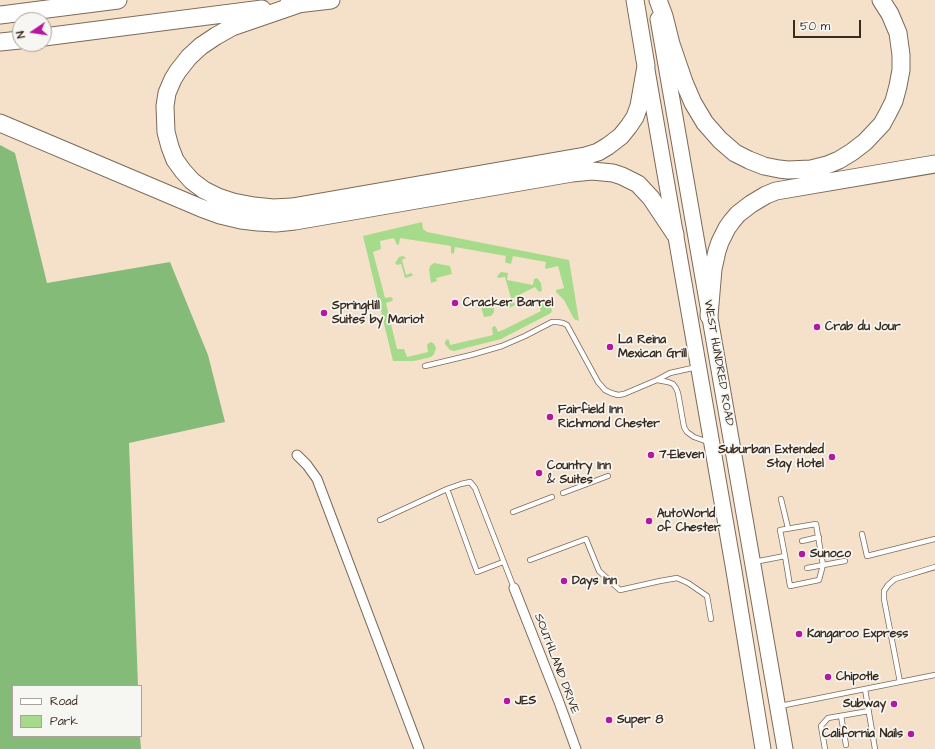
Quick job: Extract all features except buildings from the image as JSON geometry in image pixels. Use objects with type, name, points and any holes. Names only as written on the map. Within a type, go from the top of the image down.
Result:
[{"type":"highway","points":[[37,10],[56,0]]},
{"type":"highway","points":[[0,15],[118,0]]},
{"type":"highway","points":[[52,36],[331,0]]},
{"type":"highway","name":"WEST HUNDRED ROAD","points":[[635,0],[646,66]]},
{"type":"highway","points":[[658,0],[684,82],[693,103],[706,123],[720,140],[735,153],[764,166],[788,170],[811,169],[839,160],[865,142],[882,124],[894,101],[901,70],[901,55],[898,33],[890,14],[881,0]]},
{"type":"highway","points":[[299,4],[232,27],[216,36],[189,57],[178,70],[167,93],[165,106],[166,132],[175,160],[192,181],[204,190],[218,197],[233,202],[254,206],[292,208],[585,156],[598,152],[608,146],[621,136],[629,126],[635,117],[639,106],[646,66]]},
{"type":"highway","points":[[0,42],[12,41]]},
{"type":"highway","points":[[0,123],[202,208],[220,215],[241,220],[264,223],[295,221],[564,174],[592,171],[613,173],[638,184],[652,198],[675,234]]},
{"type":"highway","points":[[709,316],[716,251],[732,221],[738,214],[751,204],[776,191],[935,164]]},
{"type":"main road","name":"WEST HUNDRED ROAD","points":[[654,0],[785,749]]},
{"type":"main road","name":"WEST HUNDRED ROAD","points":[[646,66],[734,571],[763,749]]},
{"type":"main road","points":[[699,367],[708,369],[710,374],[721,439],[737,473]]},
{"type":"main road","points":[[734,571],[754,626],[766,694],[773,705],[778,707]]},
{"type":"street","points":[[297,455],[307,465],[317,479],[419,749]]},
{"type":"street","name":"SOUTHLAND DRIVE","points":[[514,588],[576,749]]},
{"type":"lane","points":[[424,366],[502,346],[552,322],[557,322],[563,323],[567,326],[597,380],[605,390],[611,393],[624,394],[670,373],[699,367]]},
{"type":"lane","points":[[657,380],[668,382],[676,388],[684,427],[687,432],[694,437],[712,443]]},
{"type":"lane","points":[[564,493],[608,476]]},
{"type":"lane","points":[[380,520],[447,489],[470,482],[475,488],[514,588]]},
{"type":"lane","points":[[447,489],[477,572],[503,562]]},
{"type":"lane","points":[[513,512],[552,497]]},
{"type":"lane","points":[[781,499],[788,528]]},
{"type":"lane","points":[[816,524],[819,537],[823,565],[820,580],[790,586],[790,572],[785,556],[785,544],[780,530],[816,524]]},
{"type":"lane","points":[[862,534],[867,556],[935,539]]},
{"type":"lane","points":[[802,541],[819,537]]},
{"type":"lane","points":[[530,560],[586,539],[599,571],[620,590],[677,578],[688,583],[707,596],[712,619]]},
{"type":"lane","points":[[753,562],[785,556]]},
{"type":"lane","points":[[807,568],[845,561]]},
{"type":"lane","points":[[900,682],[884,599],[884,591],[895,579],[935,567]]},
{"type":"lane","points":[[778,707],[935,675]]},
{"type":"lane","points":[[865,689],[876,749]]},
{"type":"lane","points":[[825,749],[822,726],[828,718],[869,711]]},
{"type":"lane","points":[[841,716],[846,745]]},
{"type":"green space","points":[[0,145],[15,153],[47,283],[170,262],[208,355],[225,422],[129,443],[138,685],[12,685],[12,737],[140,737],[141,749],[0,749]]},
{"type":"green space","points":[[422,222],[423,229],[427,232],[569,260],[579,321],[574,319],[564,300],[556,292],[556,290],[564,288],[558,266],[546,269],[546,262],[513,256],[511,264],[505,262],[506,256],[455,247],[454,253],[452,254],[451,246],[400,238],[399,244],[397,245],[394,238],[380,241],[381,249],[373,252],[385,298],[391,297],[393,299],[392,301],[386,303],[397,349],[404,349],[407,357],[428,352],[427,345],[431,342],[436,348],[431,357],[414,361],[393,361],[363,236]]},
{"type":"green space","points":[[403,256],[406,258],[402,260],[406,275],[411,273],[413,275],[405,278],[401,264],[397,265],[395,263],[399,257]]},
{"type":"green space","points":[[434,263],[450,266],[452,274],[436,278],[437,281],[431,283],[429,270],[430,266]]},
{"type":"green space","points":[[501,272],[508,273],[507,280],[533,285],[534,279],[537,278],[541,283],[542,291],[539,292],[535,287],[513,298],[515,305],[507,308],[505,304],[512,302],[505,277],[497,277]]},
{"type":"green space","points":[[544,303],[550,306],[552,310],[551,313],[501,339],[454,351],[450,350],[445,344],[447,339],[449,340],[450,345],[493,335],[492,328],[494,326],[498,332],[505,329],[541,311],[539,305]]},
{"type":"green space","points":[[487,305],[488,308],[494,307],[494,312],[491,316],[484,317],[481,307]]},
{"type":"place","name":"Cracker Barrel","points":[[455,303]]},
{"type":"place","name":"SpringHill Suites by Mariot","points":[[324,313]]},
{"type":"place","name":"Crab du Jour","points":[[817,327]]},
{"type":"place","name":"La Reina Mexican Grill","points":[[610,347]]},
{"type":"place","name":"Fairfield Inn Richmond Chester","points":[[550,417]]},
{"type":"place","name":"7-Eleven","points":[[651,455]]},
{"type":"place","name":"Suburban Extended Stay Hotel","points":[[832,457]]},
{"type":"place","name":"Country Inn & Suites","points":[[539,473]]},
{"type":"place","name":"AutoWorld of Chester","points":[[649,521]]},
{"type":"place","name":"Sunoco","points":[[802,554]]},
{"type":"place","name":"Days Inn","points":[[564,581]]},
{"type":"place","name":"Kangaroo Express","points":[[799,634]]},
{"type":"place","name":"Chipotle","points":[[828,677]]},
{"type":"place","name":"JES","points":[[507,701]]},
{"type":"place","name":"Subway","points":[[894,704]]},
{"type":"place","name":"Super 8","points":[[609,720]]},
{"type":"place","name":"California Nails","points":[[911,734]]}]
